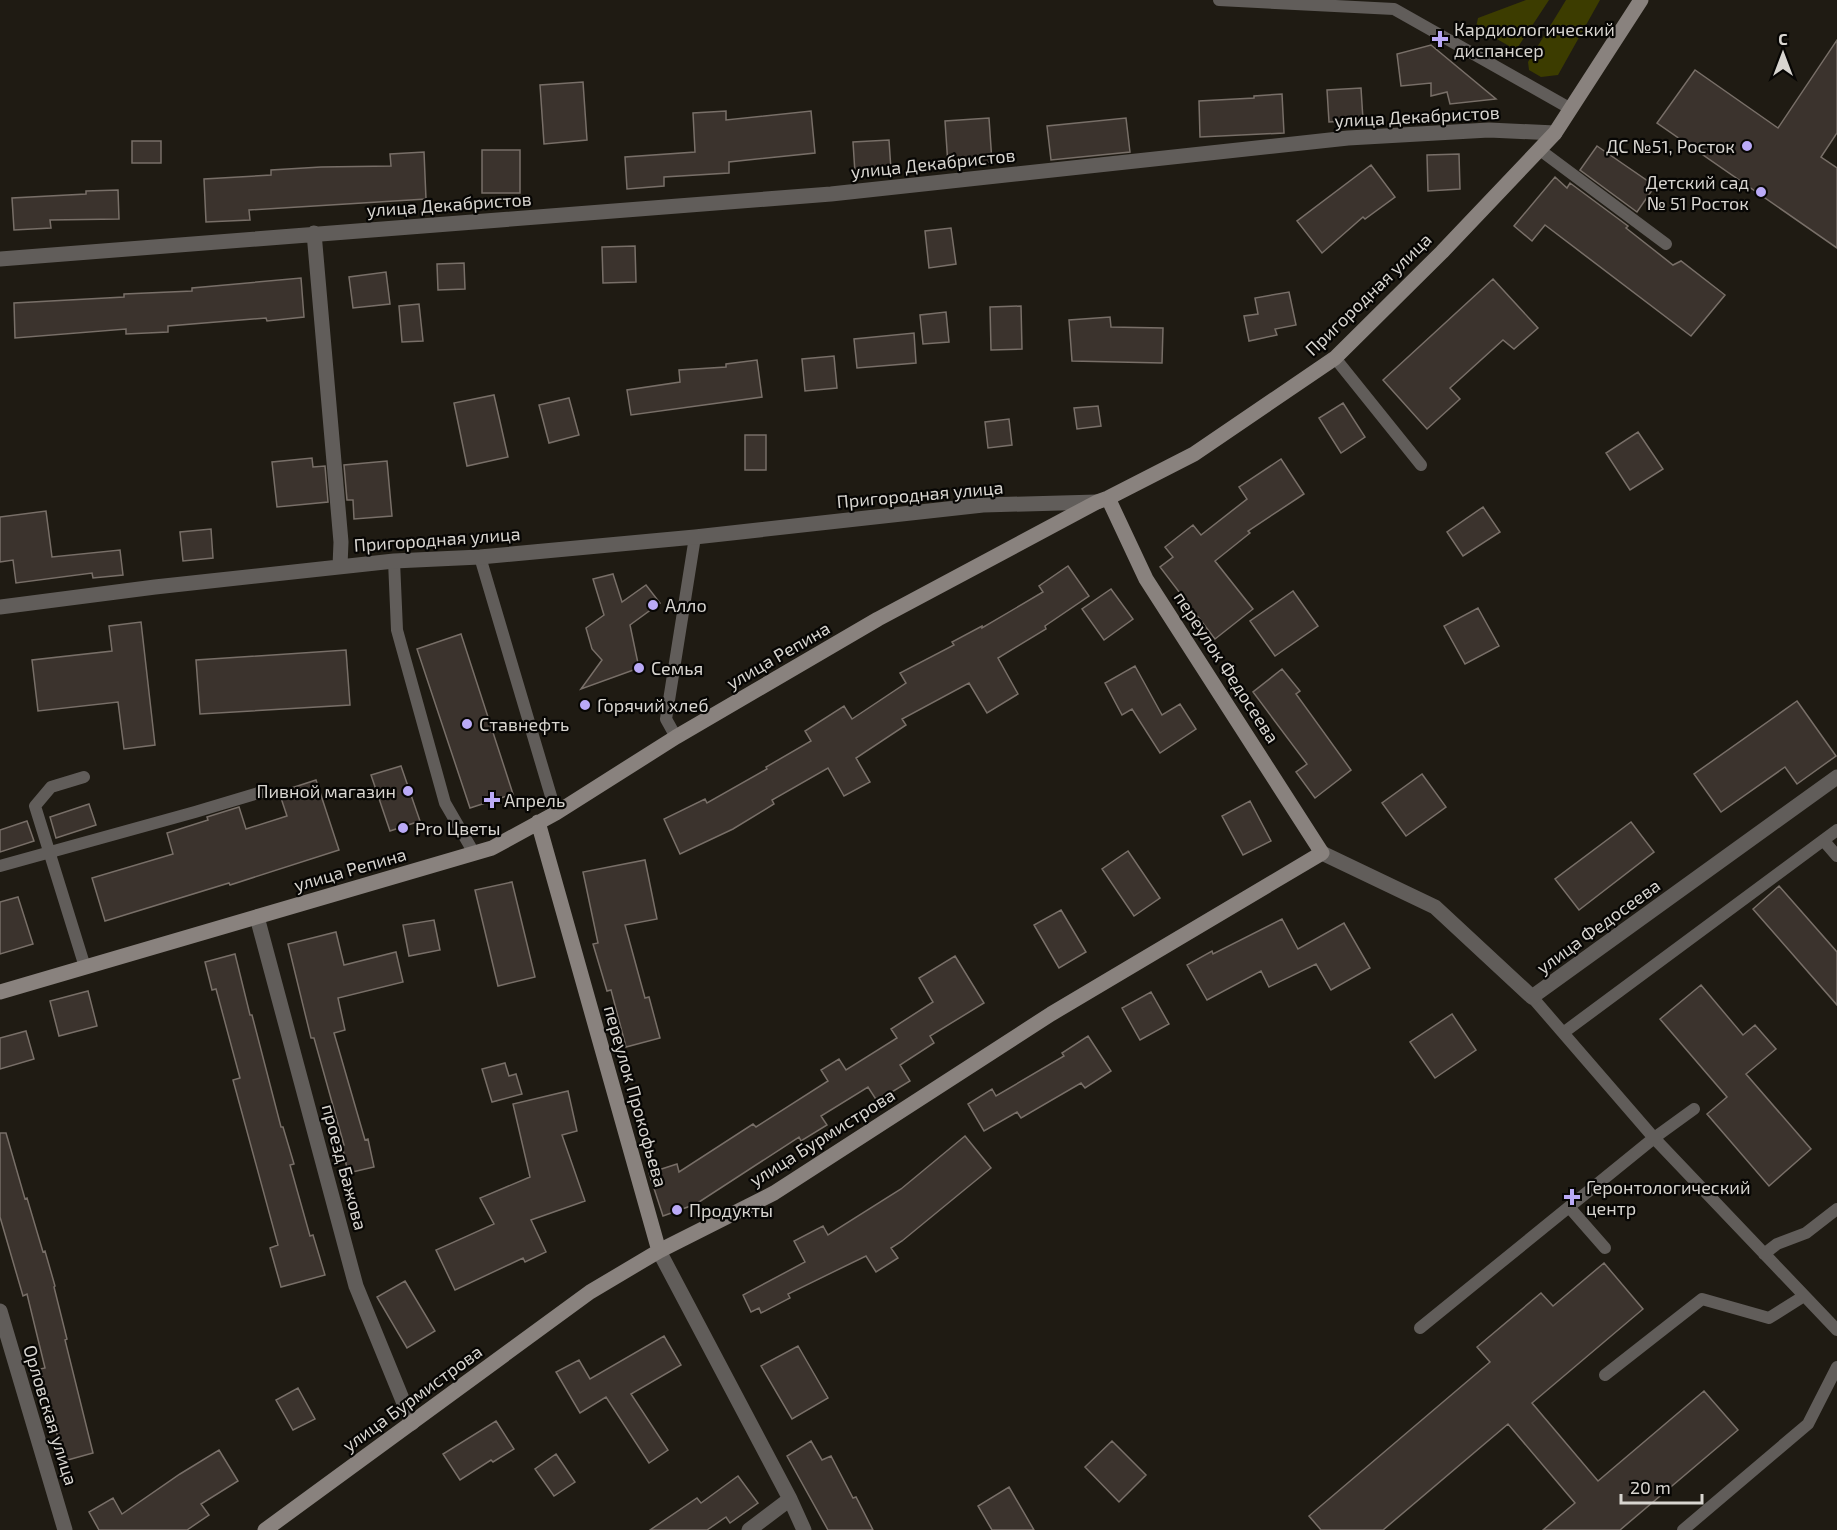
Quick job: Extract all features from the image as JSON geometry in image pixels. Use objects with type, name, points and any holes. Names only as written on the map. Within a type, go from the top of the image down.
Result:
[{"type":"street","name":"Пригородная улица","points":[[0,607],[340,566],[480,557],[695,537],[983,505],[1102,500],[1194,454],[1335,358],[1442,252],[1555,133],[1641,0]]},
{"type":"street","name":"улица Декабристов","points":[[0,259],[831,194],[1348,138],[1488,129],[1555,133]]},
{"type":"street","points":[[314,233],[341,542],[340,566]]},
{"type":"street","name":"улица Репина","points":[[0,992],[492,848],[556,813],[676,737],[878,619],[1102,500]]},
{"type":"street","name":"переулок Федосеева","points":[[1102,500],[1146,579],[1322,853]]},
{"type":"street","name":"улица Федосеева","points":[[1322,853],[1435,907],[1532,997],[1837,777]]},
{"type":"street","name":"переулок Прокофьева","points":[[538,822],[659,1251],[790,1499],[804,1530]]},
{"type":"street","name":"улица Бурмистрова","points":[[265,1530],[590,1292],[659,1251],[774,1193],[1052,1014],[1322,853]]},
{"type":"street","name":"проезд Бажова","points":[[257,917],[356,1286],[412,1423]]},
{"type":"street","name":"Орловская улица","points":[[0,1311],[65,1530]]},
{"type":"street","points":[[749,1530],[790,1499]]},
{"type":"lane","points":[[1220,0],[1394,9],[1571,109]]},
{"type":"lane","points":[[1540,150],[1666,244]]},
{"type":"lane","points":[[1335,358],[1421,465]]},
{"type":"lane","points":[[676,737],[666,719],[695,537]]},
{"type":"lane","points":[[480,557],[556,813]]},
{"type":"lane","points":[[394,561],[397,630],[400,642],[446,803],[474,853]]},
{"type":"lane","points":[[84,777],[51,787],[35,806],[86,967]]},
{"type":"lane","points":[[0,866],[264,791]]},
{"type":"lane","points":[[1563,1034],[1837,830]]},
{"type":"lane","points":[[1824,841],[1837,856]]},
{"type":"lane","points":[[1532,997],[1654,1138],[1837,1330]]},
{"type":"lane","points":[[1420,1328],[1654,1138],[1694,1109]]},
{"type":"lane","points":[[1569,1207],[1605,1248]]},
{"type":"lane","points":[[1764,1254],[1777,1244],[1806,1233],[1837,1209]]},
{"type":"lane","points":[[1605,1375],[1702,1299],[1769,1318],[1804,1296]]},
{"type":"lane","points":[[1683,1530],[1808,1424],[1837,1367]]},
{"type":"shaded area","points":[[1526,0],[1549,0],[1516,50],[1476,27],[1478,18]]},
{"type":"shaded area","points":[[1566,0],[1600,0],[1558,75],[1541,77],[1529,70],[1528,62]]},
{"type":"building","name":"ДС №51, Росток","points":[[1837,40],[1837,133],[1821,157],[1837,168],[1837,248],[1657,123],[1695,70],[1778,128]]},
{"type":"building","points":[[1431,45],[1496,99],[1450,104],[1447,92],[1431,96],[1431,83],[1401,86],[1397,54]]},
{"type":"building","points":[[583,82],[587,140],[544,144],[540,85]]},
{"type":"building","points":[[1361,88],[1363,120],[1329,122],[1327,90]]},
{"type":"building","points":[[1282,94],[1284,133],[1200,137],[1199,101]]},
{"type":"building","points":[[726,111],[726,120],[811,111],[815,153],[729,162],[729,173],[664,177],[664,186],[627,189],[625,157],[695,152],[693,113]]},
{"type":"building","points":[[989,118],[992,162],[948,165],[945,121]]},
{"type":"building","points":[[1126,118],[1130,152],[1051,160],[1047,126]]},
{"type":"building","points":[[889,140],[891,170],[855,173],[853,142]]},
{"type":"building","points":[[132,141],[161,141],[161,163],[132,163]]},
{"type":"building","points":[[1597,146],[1655,186],[1637,212],[1580,170]]},
{"type":"building","points":[[482,150],[520,150],[520,193],[482,193]]},
{"type":"building","points":[[424,152],[426,199],[249,210],[250,220],[206,222],[204,179],[271,175],[271,170],[391,166],[390,154]]},
{"type":"building","points":[[1459,154],[1460,189],[1428,191],[1427,155]]},
{"type":"building","points":[[1371,165],[1395,197],[1365,219],[1363,217],[1322,253],[1297,221]]},
{"type":"building","points":[[1555,177],[1567,188],[1570,183],[1628,226],[1626,228],[1673,265],[1681,261],[1725,295],[1691,336],[1545,225],[1532,241],[1514,226]]},
{"type":"building","points":[[118,190],[119,219],[50,220],[51,228],[14,230],[12,198]]},
{"type":"building","points":[[951,228],[956,264],[929,268],[925,231]]},
{"type":"building","points":[[635,246],[636,282],[603,283],[602,247]]},
{"type":"building","points":[[464,263],[465,289],[438,290],[437,264]]},
{"type":"building","points":[[386,272],[390,304],[353,308],[349,277]]},
{"type":"building","points":[[301,278],[304,317],[168,326],[168,332],[126,334],[126,329],[15,338],[14,303],[124,297],[124,294],[192,291],[192,288]]},
{"type":"building","points":[[1493,279],[1538,328],[1514,349],[1503,340],[1450,388],[1460,399],[1427,429],[1383,380]]},
{"type":"building","points":[[1289,292],[1296,325],[1275,329],[1277,335],[1249,341],[1244,316],[1258,314],[1255,298]]},
{"type":"building","points":[[419,304],[423,341],[402,342],[399,306]]},
{"type":"building","points":[[1021,306],[1022,349],[991,350],[990,307]]},
{"type":"building","points":[[946,312],[949,342],[923,344],[920,315]]},
{"type":"building","points":[[1110,317],[1111,327],[1163,328],[1162,363],[1072,361],[1069,320]]},
{"type":"building","points":[[914,333],[916,363],[857,368],[854,339]]},
{"type":"building","points":[[834,356],[837,388],[805,391],[802,359]]},
{"type":"building","points":[[757,360],[762,397],[631,415],[627,390],[680,382],[679,370],[726,367],[726,364]]},
{"type":"building","points":[[494,395],[508,457],[467,466],[454,403]]},
{"type":"building","points":[[569,398],[579,435],[549,443],[539,405]]},
{"type":"building","points":[[1343,403],[1365,437],[1341,453],[1319,418]]},
{"type":"building","points":[[1098,406],[1101,426],[1077,429],[1074,408]]},
{"type":"building","points":[[1009,419],[1012,445],[988,448],[985,422]]},
{"type":"building","points":[[1638,432],[1663,469],[1630,490],[1606,453]]},
{"type":"building","points":[[745,435],[766,435],[766,470],[745,470]]},
{"type":"building","points":[[312,458],[313,467],[325,466],[328,502],[277,507],[272,462]]},
{"type":"building","points":[[1281,459],[1304,494],[1248,531],[1250,533],[1215,561],[1253,609],[1215,639],[1160,567],[1173,557],[1165,547],[1193,525],[1201,535],[1247,499],[1239,487]]},
{"type":"building","points":[[387,461],[392,516],[354,519],[353,500],[347,500],[344,465]]},
{"type":"building","points":[[1483,507],[1500,532],[1463,556],[1447,532]]},
{"type":"building","points":[[46,511],[52,557],[120,550],[123,575],[93,578],[92,573],[16,583],[13,560],[0,562],[0,517]]},
{"type":"building","points":[[211,529],[213,558],[183,561],[180,532]]},
{"type":"building","points":[[1068,566],[1089,596],[1045,626],[1046,629],[998,658],[1018,694],[987,713],[969,683],[902,719],[906,725],[856,758],[870,782],[844,796],[828,768],[772,800],[774,804],[733,829],[680,854],[664,819],[705,799],[707,803],[767,769],[766,767],[811,741],[805,731],[844,706],[852,719],[906,683],[900,673],[954,645],[952,642],[982,626],[982,628],[1043,592],[1039,586]]},
{"type":"building","points":[[613,574],[622,602],[646,585],[660,603],[630,625],[639,668],[581,689],[602,660],[592,649],[586,628],[604,615],[593,579]]},
{"type":"building","points":[[1111,589],[1133,619],[1104,640],[1082,609]]},
{"type":"building","points":[[1293,591],[1318,626],[1275,656],[1250,621]]},
{"type":"building","points":[[1478,608],[1499,646],[1465,664],[1444,626]]},
{"type":"building","points":[[141,622],[155,745],[124,749],[118,702],[38,711],[32,660],[112,651],[109,626]]},
{"type":"building","points":[[461,634],[513,794],[470,808],[417,649]]},
{"type":"building","points":[[346,650],[350,705],[200,714],[196,660]]},
{"type":"building","points":[[1135,666],[1162,715],[1180,704],[1196,729],[1160,753],[1132,709],[1122,715],[1105,683]]},
{"type":"building","points":[[1282,669],[1300,691],[1296,694],[1351,770],[1315,798],[1296,772],[1307,764],[1253,692]]},
{"type":"building","points":[[1797,701],[1836,756],[1797,784],[1785,767],[1721,812],[1694,774]]},
{"type":"building","points":[[401,766],[420,821],[390,831],[371,775]]},
{"type":"building","points":[[1422,774],[1446,807],[1406,836],[1382,803]]},
{"type":"building","points":[[316,780],[339,850],[230,885],[229,883],[105,921],[92,878],[173,854],[167,833],[208,820],[207,817],[239,807],[246,829],[287,816],[279,792]]},
{"type":"building","points":[[1250,801],[1271,841],[1243,855],[1222,816]]},
{"type":"building","points":[[89,804],[96,825],[56,838],[50,817]]},
{"type":"building","points":[[27,821],[34,841],[0,852],[0,830]]},
{"type":"building","points":[[1631,822],[1654,852],[1579,910],[1555,879]]},
{"type":"building","points":[[1128,851],[1160,898],[1134,916],[1102,869]]},
{"type":"building","points":[[645,860],[657,919],[625,925],[645,998],[649,997],[660,1038],[626,1047],[611,990],[607,991],[593,944],[598,943],[583,872]]},
{"type":"building","points":[[512,882],[535,977],[498,986],[475,890]]},
{"type":"building","points":[[1779,886],[1837,952],[1837,1005],[1753,909]]},
{"type":"building","points":[[18,897],[33,944],[0,954],[0,902]]},
{"type":"building","points":[[1061,910],[1086,952],[1059,968],[1034,925]]},
{"type":"building","points":[[1282,919],[1298,949],[1344,923],[1370,968],[1331,990],[1316,964],[1269,987],[1261,971],[1207,1000],[1187,965]]},
{"type":"building","points":[[434,920],[440,950],[409,956],[403,925]]},
{"type":"building","points":[[336,932],[344,965],[396,952],[403,982],[338,998],[345,1030],[334,1033],[365,1140],[368,1139],[374,1167],[348,1173],[342,1145],[344,1145],[314,1038],[311,1038],[288,944]]},
{"type":"building","points":[[235,954],[281,1127],[283,1127],[294,1164],[290,1165],[310,1236],[313,1235],[325,1275],[281,1287],[270,1248],[278,1245],[233,1080],[240,1078],[216,989],[212,990],[205,962]]},
{"type":"building","points":[[955,956],[984,1003],[930,1036],[934,1043],[900,1065],[910,1081],[877,1101],[868,1087],[821,1116],[827,1125],[801,1141],[799,1137],[696,1204],[663,1216],[649,1173],[677,1164],[679,1172],[753,1124],[756,1127],[828,1081],[821,1070],[839,1059],[846,1070],[897,1038],[891,1029],[933,1002],[919,978]]},
{"type":"building","points":[[1701,985],[1743,1035],[1755,1025],[1776,1049],[1746,1074],[1811,1149],[1769,1186],[1707,1114],[1727,1097],[1660,1019]]},
{"type":"building","points":[[88,991],[97,1026],[59,1036],[50,1001]]},
{"type":"building","points":[[1151,992],[1169,1024],[1140,1040],[1122,1008]]},
{"type":"building","points":[[1452,1014],[1476,1050],[1435,1078],[1410,1042]]},
{"type":"building","points":[[26,1031],[34,1059],[0,1069],[0,1038]]},
{"type":"building","points":[[1088,1036],[1111,1071],[1085,1088],[1081,1083],[1021,1118],[1017,1112],[984,1131],[968,1104],[992,1089],[996,1096],[1064,1056],[1062,1053]]},
{"type":"building","points":[[505,1063],[509,1076],[516,1074],[522,1094],[492,1102],[482,1069]]},
{"type":"building","points":[[568,1091],[577,1131],[562,1135],[585,1201],[531,1220],[546,1252],[525,1262],[523,1258],[455,1290],[436,1250],[494,1224],[480,1198],[530,1177],[513,1104]]},
{"type":"building","points":[[0,1133],[6,1133],[25,1199],[27,1198],[43,1252],[45,1251],[93,1453],[64,1461],[40,1369],[45,1368],[27,1294],[23,1296],[0,1217]]},
{"type":"building","points":[[965,1136],[991,1168],[891,1248],[898,1258],[876,1272],[866,1256],[788,1294],[790,1298],[761,1313],[759,1308],[751,1312],[743,1295],[805,1262],[794,1241],[823,1226],[828,1235],[901,1189]]},
{"type":"building","name":"Геронтологический центр","points":[[1604,1263],[1643,1309],[1532,1403],[1598,1481],[1704,1391],[1738,1430],[1620,1530],[1543,1530],[1575,1503],[1508,1424],[1383,1530],[1321,1530],[1309,1516],[1490,1362],[1477,1347],[1541,1293],[1553,1306]]},
{"type":"building","points":[[405,1281],[435,1331],[407,1348],[377,1297]]},
{"type":"building","points":[[664,1336],[681,1365],[631,1394],[668,1450],[649,1463],[606,1397],[580,1413],[556,1372],[579,1360],[590,1379]]},
{"type":"building","points":[[798,1346],[828,1398],[792,1419],[761,1366]]},
{"type":"building","points":[[298,1388],[315,1419],[293,1430],[276,1400]]},
{"type":"building","points":[[496,1421],[514,1449],[493,1462],[491,1460],[460,1480],[443,1454]]},
{"type":"building","points":[[811,1441],[822,1460],[831,1456],[873,1530],[828,1530],[787,1456]]},
{"type":"building","points":[[1112,1441],[1146,1475],[1119,1502],[1085,1467]]},
{"type":"building","points":[[219,1450],[238,1481],[201,1504],[209,1515],[187,1530],[99,1530],[89,1512],[113,1498],[122,1514]]},
{"type":"building","points":[[556,1454],[575,1482],[554,1496],[535,1469]]},
{"type":"building","points":[[738,1476],[758,1503],[730,1523],[726,1517],[707,1530],[650,1530],[697,1498],[701,1503]]},
{"type":"building","points":[[1009,1487],[1034,1530],[992,1530],[978,1506]]},
{"type":"place","name":"Кардиологический диспансер","points":[[1440,39]]},
{"type":"place","name":"ДС №51, Росток","points":[[1747,146]]},
{"type":"place","name":"Детский сад № 51 Росток","points":[[1761,192]]},
{"type":"place","name":"Алло","points":[[653,605]]},
{"type":"place","name":"Семья","points":[[639,668]]},
{"type":"place","name":"Горячий хлеб","points":[[585,705]]},
{"type":"place","name":"Ставнефть","points":[[467,724]]},
{"type":"place","name":"Пивной магазин","points":[[408,791]]},
{"type":"place","name":"Апрель","points":[[492,800]]},
{"type":"place","name":"Pro Цветы","points":[[403,828]]},
{"type":"place","name":"Геронтологический центр","points":[[1572,1197]]},
{"type":"place","name":"Продукты","points":[[677,1210]]}]
